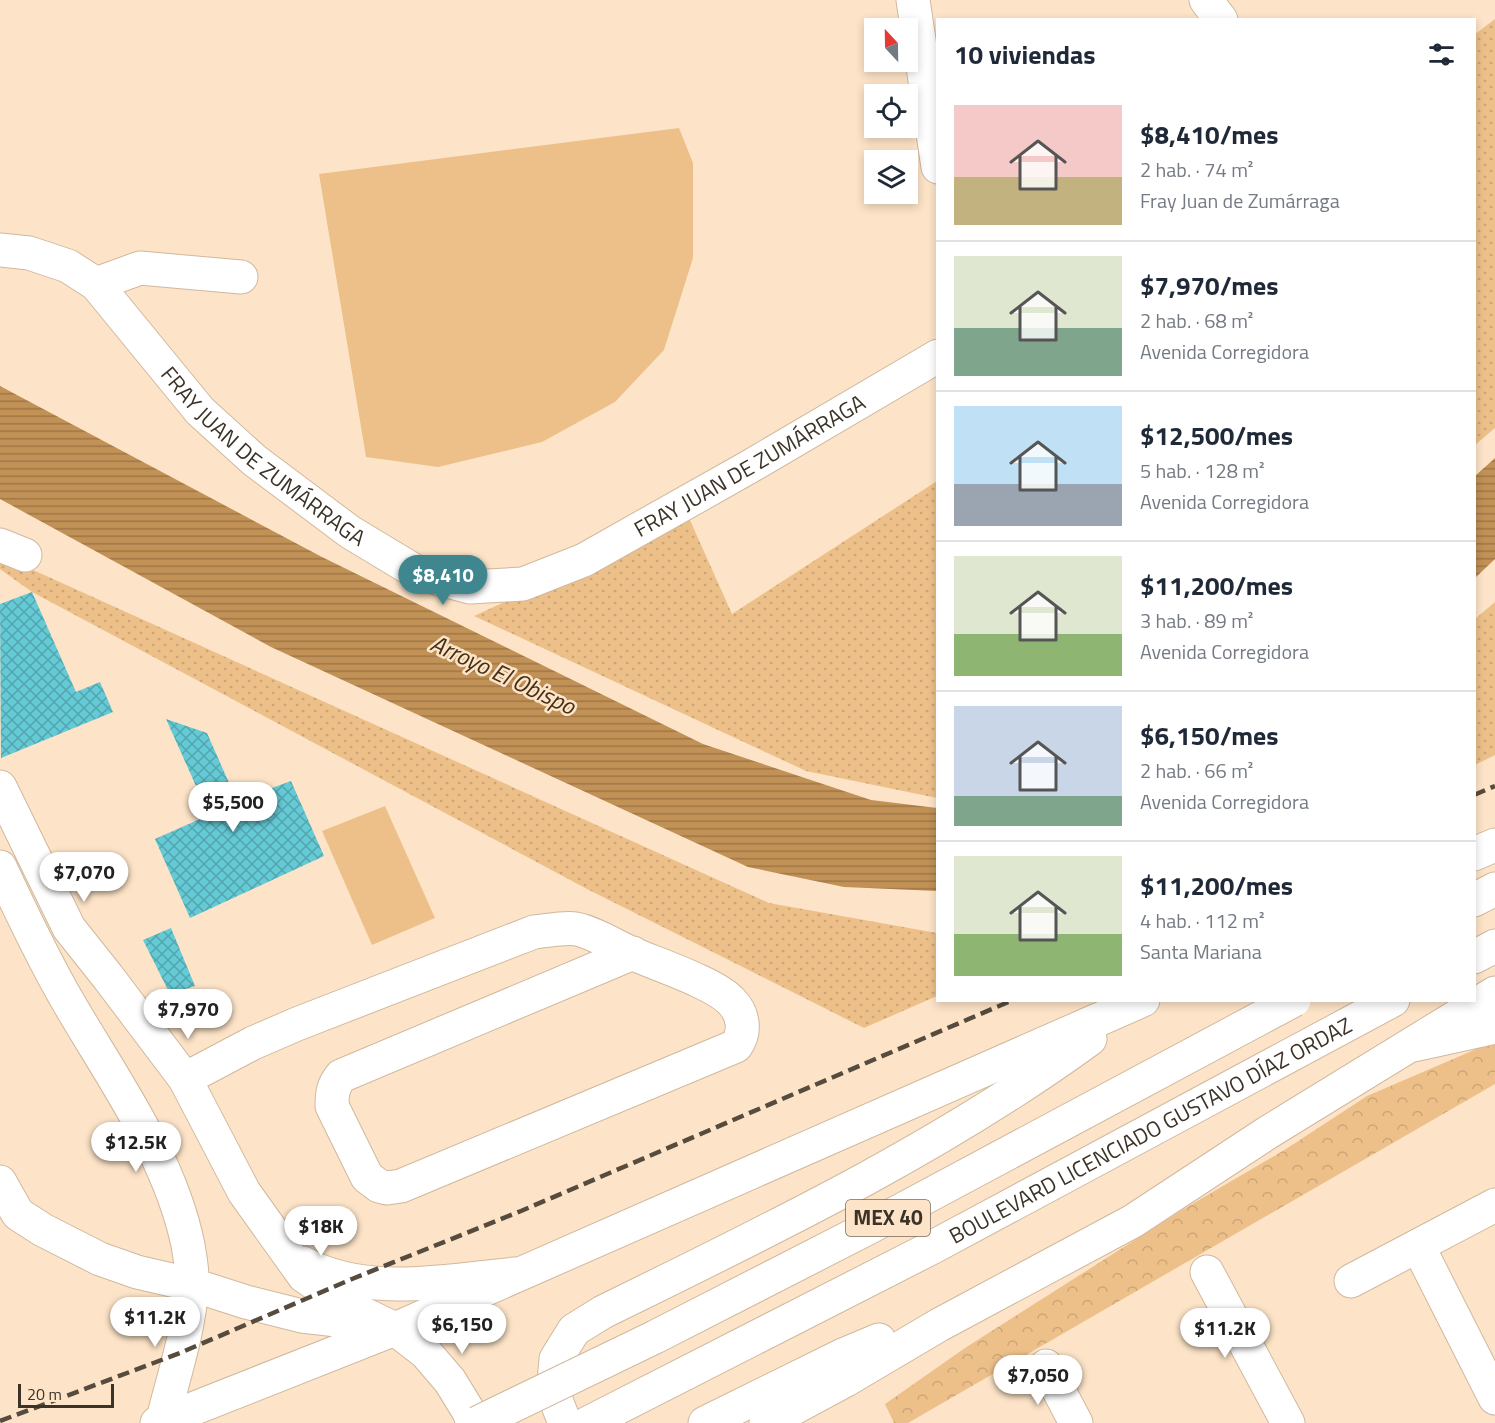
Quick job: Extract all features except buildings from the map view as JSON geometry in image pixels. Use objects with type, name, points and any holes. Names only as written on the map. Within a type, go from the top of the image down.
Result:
[{"type":"main road","points":[[913,0],[932,87],[936,140]]},
{"type":"main road","points":[[1206,0],[1220,18]]},
{"type":"main road","name":"FRAY JUAN DE ZUMÁRRAGA","points":[[0,250],[29,253],[68,266],[96,284],[201,411],[254,460],[350,532],[418,573],[470,587],[523,584],[584,560],[936,357]]},
{"type":"main road","points":[[96,284],[140,268],[241,277]]},
{"type":"main road","points":[[0,787],[69,928],[185,1079],[238,1183],[304,1276],[314,1285],[383,1324],[426,1353],[450,1381],[475,1423]]},
{"type":"main road","points":[[1476,853],[1495,845]]},
{"type":"main road","points":[[0,867],[30,933],[144,1131],[168,1180],[184,1226],[191,1260],[192,1285],[180,1353],[160,1422]]},
{"type":"main road","points":[[1476,899],[1495,889]]},
{"type":"main road","points":[[185,1079],[252,1043],[534,932],[576,929],[633,953],[714,988],[732,1001],[740,1015],[744,1026],[742,1037],[736,1046],[402,1186],[387,1188],[379,1186],[367,1177],[332,1106],[334,1084],[341,1076],[633,953]]},
{"type":"main road","points":[[1476,956],[1495,946]]},
{"type":"main road","points":[[766,1423],[846,1380],[939,1325],[1133,1221],[1267,1133],[1495,993]]},
{"type":"main road","points":[[160,1422],[383,1324],[523,1273],[1141,1002]]},
{"type":"main road","points":[[565,1423],[553,1393],[556,1359],[574,1330],[603,1312],[865,1180],[933,1142],[1054,1065],[1142,1002]]},
{"type":"main road","name":"BOULEVARD LICENCIADO GUSTAVO DÍAZ ORDAZ","points":[[475,1423],[655,1337],[868,1228],[1290,1002]]},
{"type":"main road","name":"BOULEVARD LICENCIADO GUSTAVO DÍAZ ORDAZ","points":[[588,1423],[933,1247],[1389,1002]]},
{"type":"main road","points":[[1409,1046],[1495,1027]]},
{"type":"main road","points":[[0,1182],[18,1214],[43,1230],[100,1259],[137,1272],[302,1316],[383,1324]]},
{"type":"main road","points":[[1351,1281],[1495,1205]]},
{"type":"main road","points":[[1418,1246],[1495,1398]]},
{"type":"main road","points":[[289,1255],[318,1271],[352,1279],[391,1283],[435,1282],[523,1273]]},
{"type":"main road","points":[[1207,1272],[1288,1423]]},
{"type":"main road","points":[[814,1423],[936,1350],[960,1329],[977,1306]]},
{"type":"main road","points":[[705,1423],[853,1351],[885,1338],[939,1325]]},
{"type":"main road","points":[[1046,1366],[1076,1423]]},
{"type":"green space","points":[[1495,19],[1495,428],[1476,444],[1476,33]]},
{"type":"green space","points":[[679,128],[693,163],[693,258],[664,350],[615,402],[542,442],[438,467],[366,457],[319,174]]},
{"type":"green space","points":[[936,482],[936,798],[806,771],[474,616],[689,518],[732,614]]},
{"type":"green space","points":[[0,555],[769,903],[936,933],[936,996],[864,1028],[587,889],[32,592],[0,569]]},
{"type":"green space","points":[[1495,602],[1495,755],[1476,764],[1476,618]]},
{"type":"green space","points":[[385,806],[435,918],[372,945],[322,831]]},
{"type":"green space","points":[[1495,1041],[1495,1084],[908,1423],[894,1423],[885,1404],[965,1348],[1182,1210],[1286,1149],[1367,1096]]},
{"type":"water","name":"Arroyo El Obispo","points":[[0,386],[322,557],[703,744],[871,800],[936,808],[936,891],[844,887],[748,867],[271,647],[0,499]]},
{"type":"water","points":[[1495,458],[1495,559],[1476,577],[1476,475]]},
{"type":"railway","points":[[1476,794],[1495,786]]},
{"type":"railway","points":[[0,1421],[180,1353],[352,1279],[521,1211],[1008,1002]]}]
